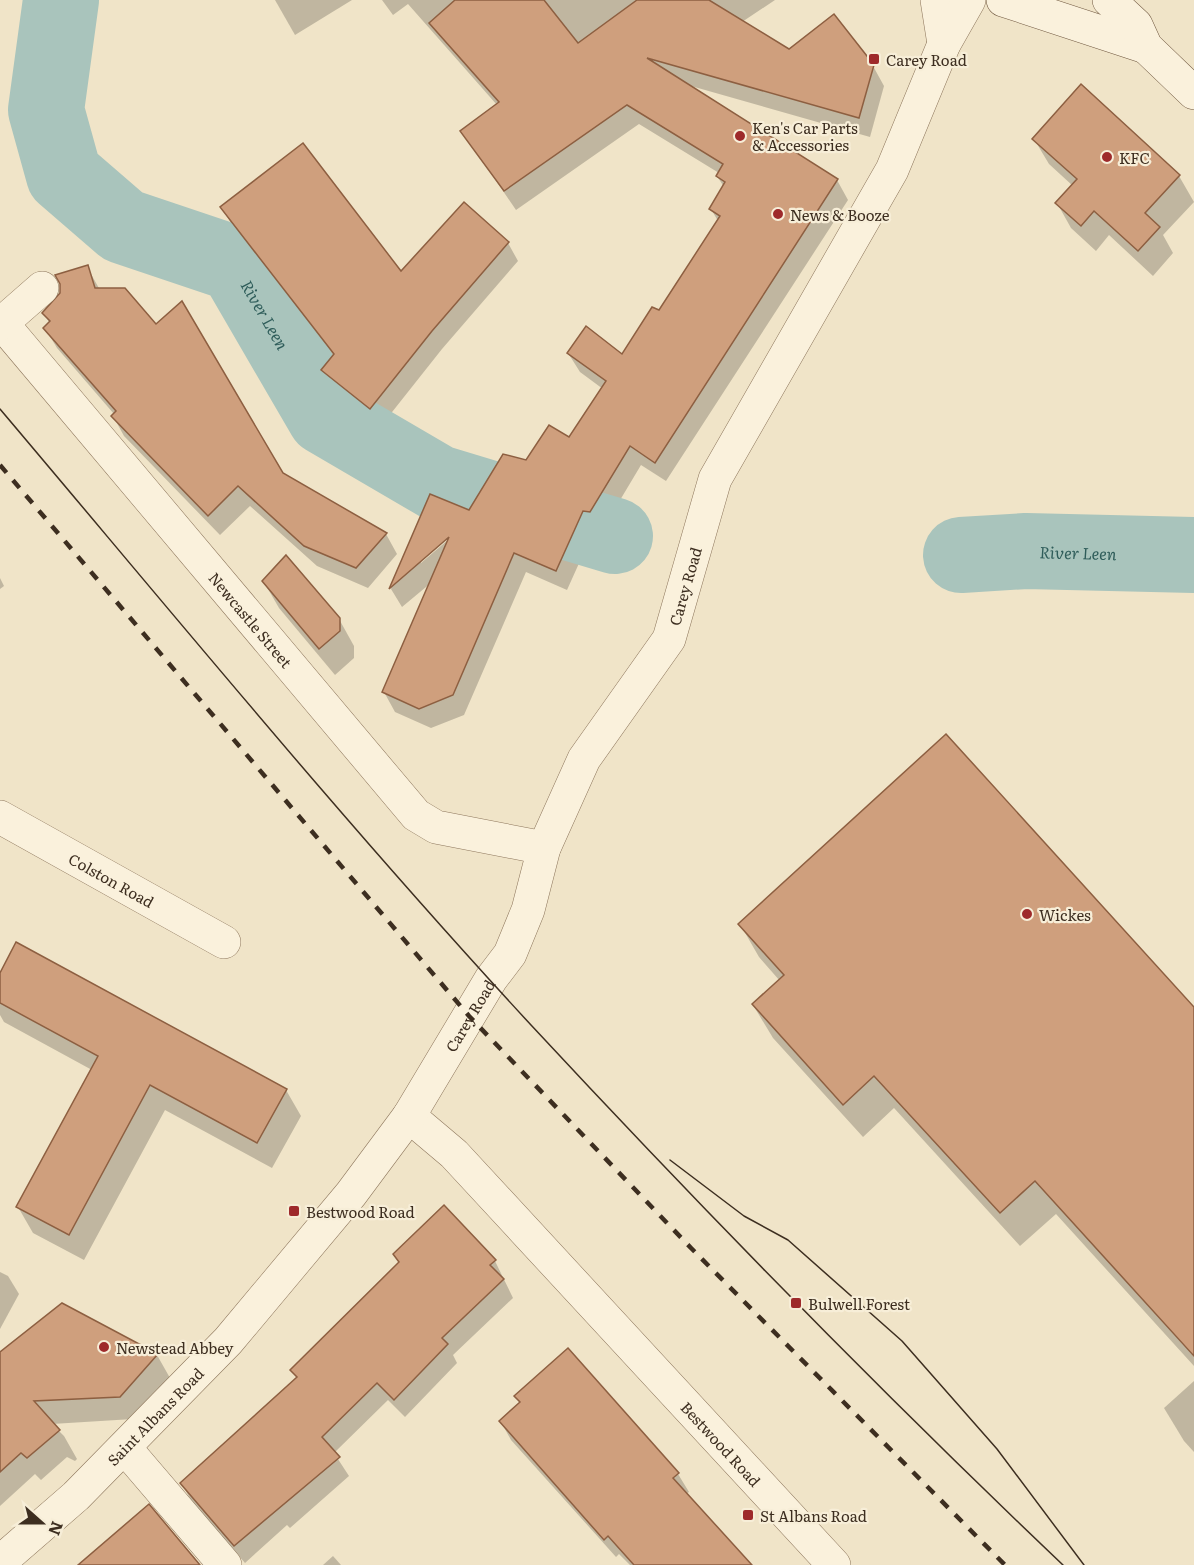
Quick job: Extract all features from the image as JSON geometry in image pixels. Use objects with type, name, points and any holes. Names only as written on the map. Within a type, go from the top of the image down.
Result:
[{"type":"street","points":[[937,0],[944,44]]},
{"type":"street","name":"Carey Road","points":[[409,1116],[490,979],[510,954],[528,910],[544,848],[584,759],[669,639],[715,479],[892,170],[944,44],[969,0]]},
{"type":"street","points":[[1003,0],[1146,47]]},
{"type":"street","points":[[1109,0],[1136,25],[1146,47],[1194,93]]},
{"type":"street","points":[[1,322],[42,288]]},
{"type":"street","name":"Newcastle Street","points":[[1,322],[416,815],[436,827],[544,848]]},
{"type":"street","name":"Colston Road","points":[[0,817],[224,942]]},
{"type":"street","name":"Saint Albans Road","points":[[0,1562],[76,1496],[228,1341],[351,1194],[409,1116]]},
{"type":"street","name":"Bestwood Road","points":[[409,1116],[454,1154],[834,1565]]},
{"type":"street","points":[[125,1448],[225,1565]]},
{"type":"building","points":[[455,0],[544,0],[578,43],[637,0],[709,0],[789,49],[834,14],[874,65],[859,118],[647,58],[838,179],[655,463],[630,446],[590,512],[583,511],[556,571],[514,553],[453,695],[419,709],[382,692],[449,537],[389,589],[430,494],[469,510],[503,454],[526,460],[549,425],[569,437],[606,381],[567,353],[586,326],[622,354],[652,307],[659,310],[720,216],[709,209],[725,182],[716,176],[723,164],[627,105],[504,191],[460,131],[499,102],[429,23]]},
{"type":"building","name":"KFC","points":[[1081,84],[1180,175],[1145,213],[1160,227],[1138,251],[1094,211],[1081,226],[1055,203],[1077,179],[1032,139]]},
{"type":"building","points":[[303,143],[401,271],[464,202],[509,242],[432,331],[370,409],[321,370],[334,354],[220,207]]},
{"type":"building","points":[[88,265],[95,288],[125,288],[156,324],[182,301],[283,473],[387,533],[356,568],[304,546],[238,486],[208,516],[111,416],[116,411],[43,328],[50,321],[42,313],[60,293],[60,284],[55,275]]},
{"type":"building","points":[[286,555],[340,618],[340,631],[319,649],[262,581]]},
{"type":"building","points":[[946,734],[1194,1007],[1194,1356],[1035,1181],[1000,1213],[874,1076],[843,1105],[752,1004],[784,975],[738,924]]},
{"type":"building","points":[[16,942],[287,1089],[257,1143],[150,1085],[69,1235],[16,1207],[98,1056],[0,1003],[0,973]]},
{"type":"building","points":[[444,1205],[496,1260],[490,1265],[504,1279],[442,1338],[448,1344],[394,1400],[377,1383],[322,1437],[340,1457],[234,1546],[180,1483],[297,1377],[290,1370],[399,1262],[393,1254]]},
{"type":"building","points":[[62,1303],[158,1354],[120,1397],[34,1401],[60,1430],[27,1458],[21,1453],[0,1472],[0,1352]]},
{"type":"building","points":[[568,1348],[679,1473],[673,1478],[752,1565],[634,1565],[608,1536],[604,1540],[499,1421],[520,1402],[514,1396]]},
{"type":"building","points":[[149,1504],[200,1565],[78,1565]]},
{"type":"waterway","name":"River Leen","points":[[61,0],[46,110],[64,175],[123,226],[236,264],[325,417],[438,483],[615,536]]},
{"type":"waterway","name":"River Leen","points":[[961,555],[1026,551],[1194,555]]},
{"type":"tram line","points":[[0,409],[328,797],[531,1025],[793,1299],[1063,1565]]},
{"type":"tram line","points":[[670,1160],[744,1216],[788,1240],[902,1341],[997,1449],[1084,1565]]},
{"type":"railway","points":[[0,465],[469,1016],[691,1248],[1005,1565]]},
{"type":"place","name":"Carey Road","points":[[874,59]]},
{"type":"place","name":"Ken's Car Parts & Accessories","points":[[740,136]]},
{"type":"place","name":"KFC","points":[[1107,157]]},
{"type":"place","name":"News & Booze","points":[[778,214]]},
{"type":"place","name":"Wickes","points":[[1027,914]]},
{"type":"place","name":"Bestwood Road","points":[[294,1211]]},
{"type":"place","name":"Bulwell Forest","points":[[796,1303]]},
{"type":"place","name":"Newstead Abbey","points":[[104,1347]]},
{"type":"place","name":"St Albans Road","points":[[748,1515]]}]
